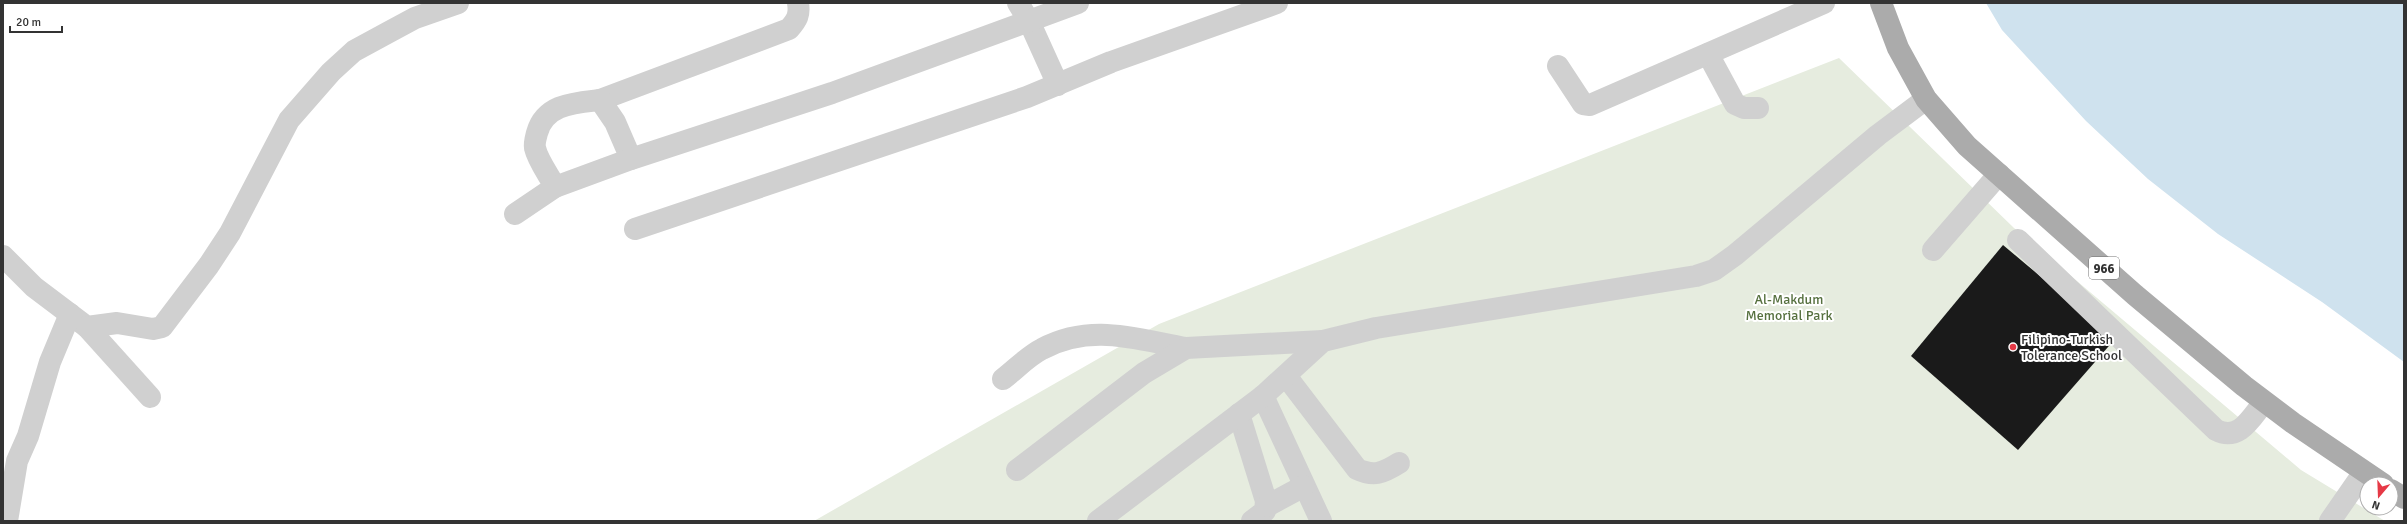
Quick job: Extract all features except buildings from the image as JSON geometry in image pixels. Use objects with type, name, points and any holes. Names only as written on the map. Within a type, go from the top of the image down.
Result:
[{"type":"main road","name":"966","points":[[1881,3],[1898,48],[1926,99],[1967,146],[2135,295],[2264,402],[2370,476]]},
{"type":"street","points":[[78,320],[117,323],[153,329],[162,327],[205,271],[230,233],[289,120],[331,72],[354,51],[415,18],[458,3]]},
{"type":"street","points":[[555,187],[535,148],[540,124],[545,117],[558,107],[600,100],[789,29],[796,21],[799,12],[798,3]]},
{"type":"street","points":[[515,214],[555,187],[631,158],[839,90],[1023,12],[1078,3]]},
{"type":"street","points":[[635,229],[1058,85],[1111,62],[1277,3]]},
{"type":"street","points":[[1558,66],[1578,100],[1583,104],[1590,105],[1824,3]]},
{"type":"street","points":[[1023,12],[1058,85]]},
{"type":"street","points":[[1708,54],[1735,104],[1744,108],[1758,108]]},
{"type":"street","points":[[1003,379],[1042,349],[1080,335],[1106,333],[1186,348],[1323,341],[1376,328],[1696,276],[1714,270],[1735,256],[1878,135],[1926,99]]},
{"type":"street","points":[[600,100],[615,122],[631,158]]},
{"type":"street","points":[[1933,250],[1998,174]]},
{"type":"street","points":[[2018,240],[2216,430],[2224,434],[2237,432],[2264,402]]},
{"type":"street","points":[[3,256],[34,286],[78,320],[150,397]]},
{"type":"street","points":[[7,521],[10,456],[28,436],[50,362],[78,320]]},
{"type":"street","points":[[1098,521],[1263,396],[1323,341]]},
{"type":"street","points":[[1016,470],[1144,374],[1186,348]]},
{"type":"street","points":[[1286,376],[1357,469],[1367,474],[1380,474],[1399,463]]},
{"type":"street","points":[[1263,396],[1320,521]]},
{"type":"street","points":[[1239,414],[1267,506]]},
{"type":"street","points":[[2330,521],[2364,472]]},
{"type":"street","points":[[1252,521],[1265,511],[1267,506],[1304,486]]},
{"type":"green space","name":"Al-Makdum Memorial Park","points":[[1839,58],[2014,228],[2301,470],[2359,505],[2359,516],[2377,516],[2385,521],[814,521],[1159,324]]},
{"type":"water","points":[[1986,3],[2404,3],[2404,362],[2322,302],[2218,234],[2148,179],[2086,121],[2002,30]]},
{"type":"place","name":"Filipino-Turkish Tolerance School","points":[[2013,347]]}]
